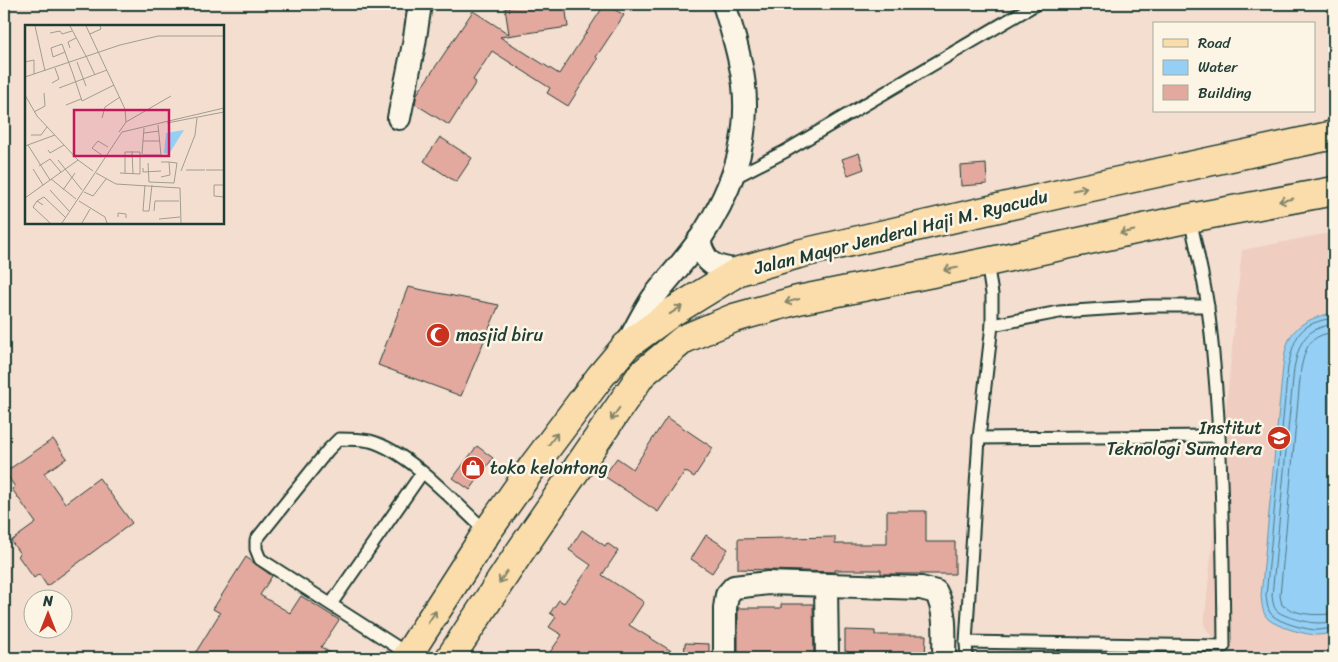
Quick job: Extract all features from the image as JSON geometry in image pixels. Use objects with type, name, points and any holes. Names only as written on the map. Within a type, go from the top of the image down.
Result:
[{"type":"main road","name":"Jalan Mayor Jenderal Haji M. Ryacudu","points":[[407,656],[487,532],[534,465],[592,387],[626,346],[674,311],[739,271],[798,254],[1077,190],[1334,135]]},
{"type":"main road","points":[[450,658],[518,553],[642,374],[684,339],[734,318],[798,300],[987,262],[1190,218],[1334,190]]},
{"type":"main road","points":[[487,532],[518,553]]},
{"type":"street","points":[[399,118],[420,4]]},
{"type":"street","points":[[626,346],[652,299],[699,240],[716,213],[733,178],[744,132],[746,106],[741,64],[724,4]]},
{"type":"street","points":[[699,240],[702,253],[711,263],[718,267],[739,271]]},
{"type":"street","points":[[725,658],[725,608],[727,595],[734,586],[768,583],[921,588],[936,592],[942,603],[944,658]]},
{"type":"street","points":[[826,585],[827,658]]},
{"type":"lane","points":[[733,178],[784,152],[1036,4]]},
{"type":"lane","points":[[1190,218],[1208,306],[1214,370],[1223,539],[1224,658]]},
{"type":"lane","points":[[967,658],[966,642],[979,438],[992,325],[992,294],[987,262]]},
{"type":"lane","points":[[992,325],[1059,312],[1150,306],[1208,306]]},
{"type":"lane","points":[[979,438],[1218,436]]},
{"type":"lane","points":[[407,656],[260,558],[256,549],[256,540],[328,450],[339,439],[369,441],[392,450],[422,472],[487,532]]},
{"type":"lane","points":[[331,604],[422,472]]},
{"type":"lane","points":[[966,642],[1224,646]]},
{"type":"shaded area","name":"Institut Teknologi Sumatera","points":[[1334,232],[1334,658],[1231,658],[1221,652],[1204,625],[1242,250]]},
{"type":"water","points":[[1334,313],[1334,633],[1318,635],[1306,634],[1272,622],[1265,614],[1261,596],[1286,348],[1291,335],[1301,325],[1313,318]]},
{"type":"building","points":[[533,4],[565,4],[568,27],[500,37],[559,74],[605,4],[624,15],[596,57],[598,59],[568,106],[547,93],[550,88],[492,51],[473,80],[476,82],[449,125],[415,104],[417,94],[473,11],[509,34],[505,8]]},
{"type":"building","points":[[440,137],[472,158],[456,182],[424,161]]},
{"type":"building","points":[[859,153],[864,169],[848,175],[842,159]]},
{"type":"building","points":[[986,164],[987,184],[961,186],[960,166]]},
{"type":"building","name":"masjid biru","points":[[408,287],[499,305],[461,396],[378,365]]},
{"type":"building","points":[[667,417],[713,448],[694,477],[685,471],[658,512],[604,476],[617,458],[633,469]]},
{"type":"building","points":[[53,439],[67,458],[44,473],[65,503],[99,478],[132,523],[47,586],[39,574],[34,578],[18,556],[20,554],[11,541],[36,523],[12,489],[15,487],[5,472]]},
{"type":"building","name":"toko kelontong","points":[[477,446],[493,458],[470,490],[453,478]]},
{"type":"building","points":[[887,511],[926,511],[926,542],[955,542],[955,574],[881,574],[881,570],[835,570],[835,572],[738,569],[738,539],[835,537],[835,544],[887,544]]},
{"type":"building","points":[[582,530],[605,546],[607,543],[618,551],[602,575],[644,602],[629,625],[683,658],[546,658],[562,635],[549,627],[556,617],[550,613],[559,600],[564,603],[591,565],[569,550]]},
{"type":"building","points":[[706,535],[728,549],[712,573],[691,559]]},
{"type":"building","points":[[246,557],[272,576],[260,595],[290,613],[301,596],[339,620],[321,647],[338,658],[206,658],[196,652],[220,613],[213,609]]},
{"type":"building","points":[[781,604],[813,604],[814,657],[738,658],[738,608],[781,608]]},
{"type":"building","points":[[845,630],[875,631],[875,635],[926,635],[925,658],[847,658]]},
{"type":"building","points":[[685,643],[709,644],[709,658],[684,658]]},
{"type":"place","name":"masjid biru","points":[[438,335]]},
{"type":"place","name":"Institut Teknologi Sumatera","points":[[1279,438]]},
{"type":"place","name":"toko kelontong","points":[[473,468]]}]
